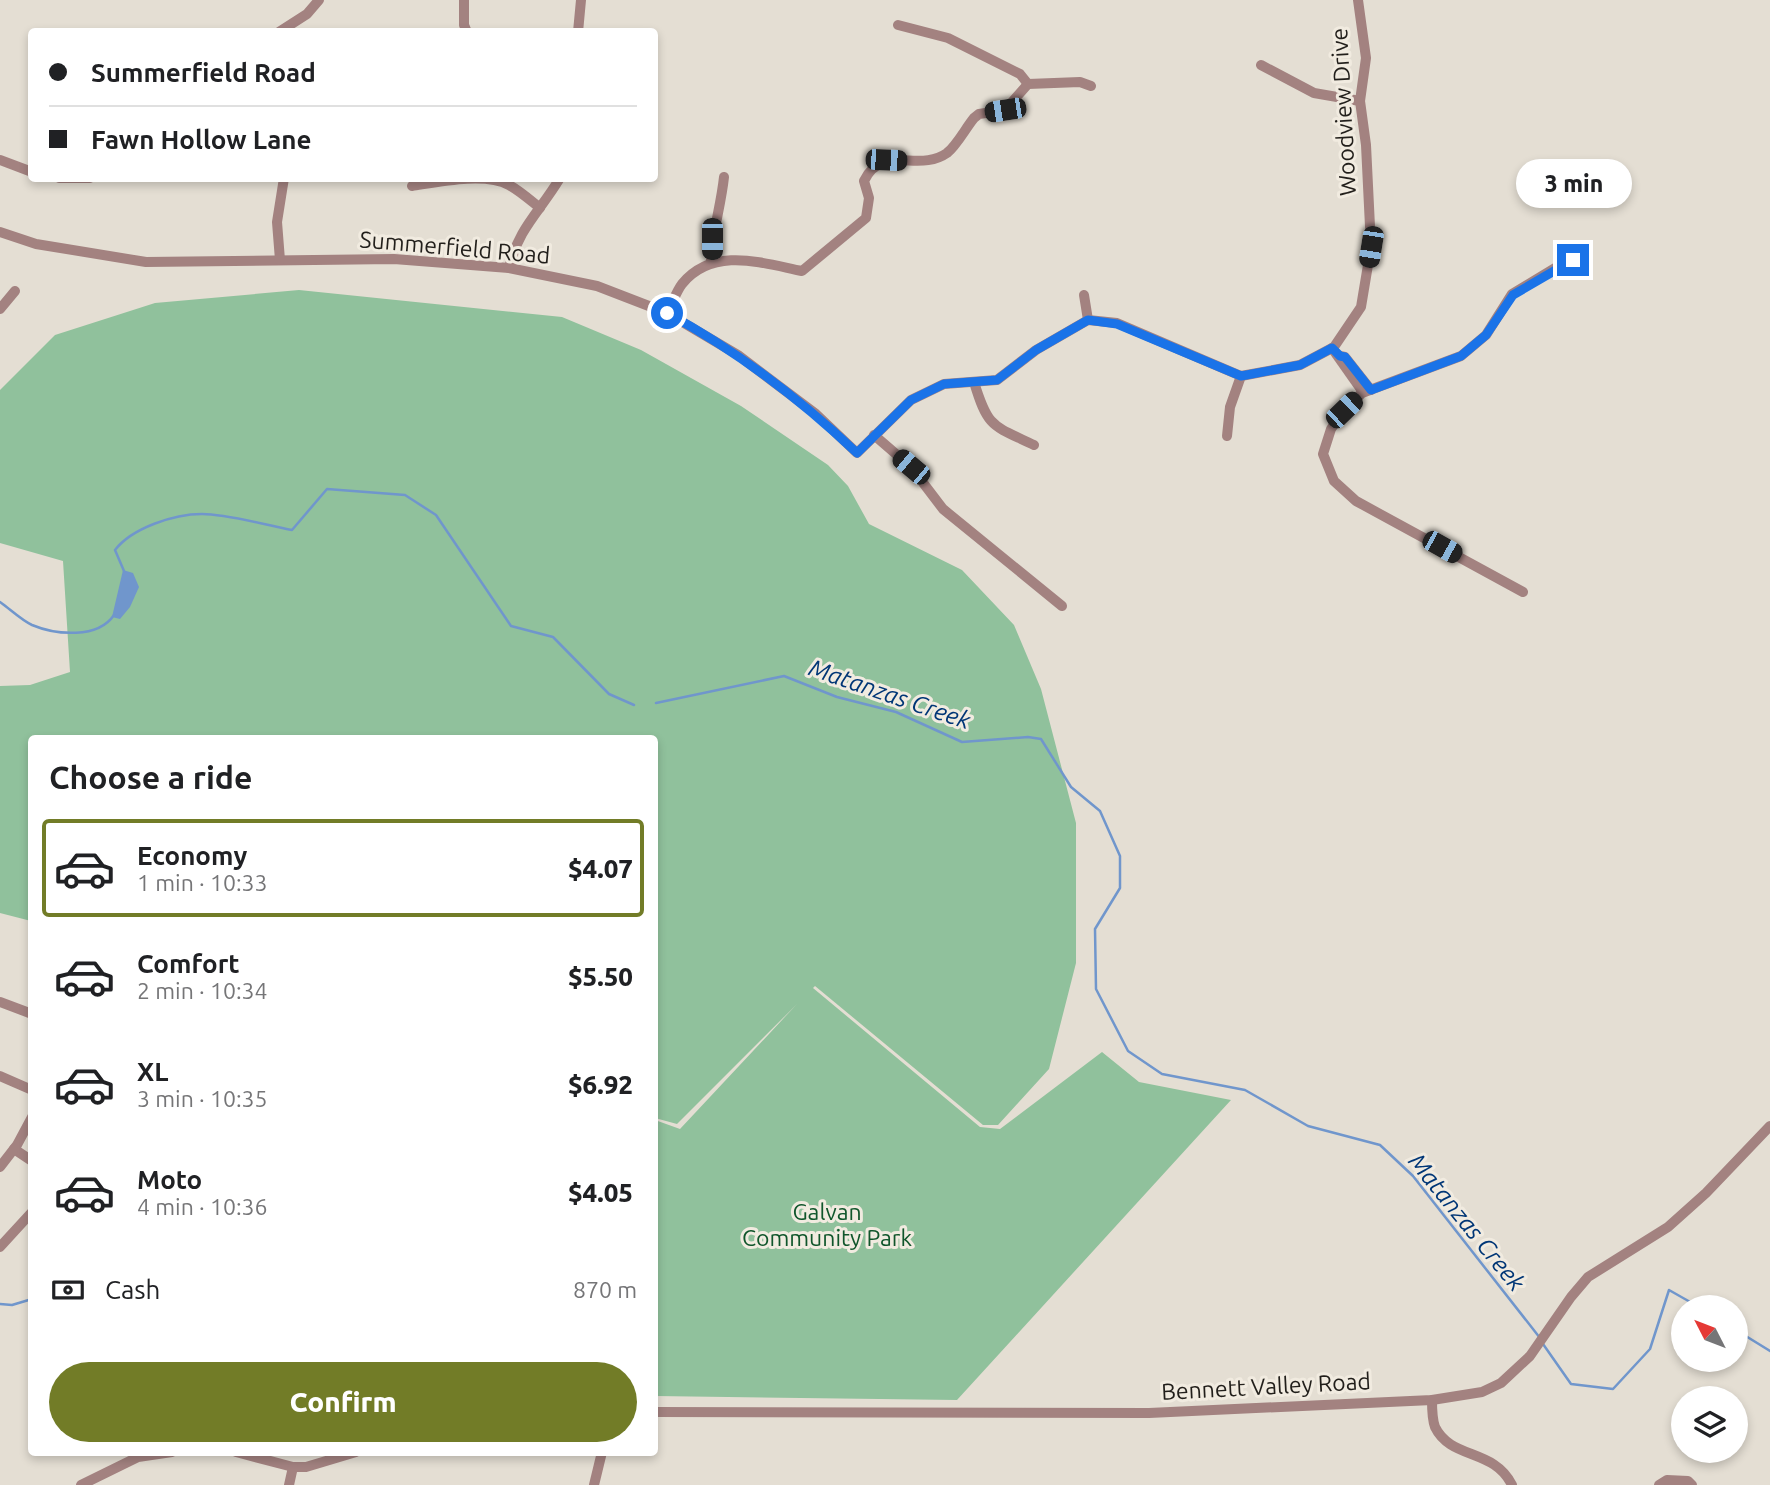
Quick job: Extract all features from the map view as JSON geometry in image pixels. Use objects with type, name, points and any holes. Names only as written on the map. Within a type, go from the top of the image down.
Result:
[{"type":"street","points":[[285,28],[307,14],[319,0]]},
{"type":"street","points":[[464,0],[466,28]]},
{"type":"street","points":[[578,28],[581,0]]},
{"type":"street","name":"Woodview Drive","points":[[1241,376],[1300,365],[1336,352],[1362,307],[1371,247],[1365,133],[1360,102],[1366,58],[1358,0]]},
{"type":"street","points":[[898,25],[948,38],[1020,74],[1028,83]]},
{"type":"street","points":[[1261,65],[1314,93],[1360,102]]},
{"type":"street","points":[[667,313],[683,283],[711,261],[749,260],[802,271],[866,218],[869,198],[864,181],[870,169],[886,160],[933,159],[947,152],[974,118],[979,114],[1005,110],[1028,83],[1080,82],[1091,86]]},
{"type":"street","points":[[0,160],[28,170]]},
{"type":"street","points":[[711,261],[712,239],[721,206],[724,177]]},
{"type":"street","points":[[280,260],[277,222],[283,182]]},
{"type":"street","points":[[412,186],[435,182]]},
{"type":"street","points":[[500,182],[508,184],[540,208]]},
{"type":"street","points":[[509,268],[515,245],[523,229],[557,182]]},
{"type":"street","name":"Summerfield Road","points":[[0,232],[43,245],[146,262],[394,258],[509,268],[597,286],[667,313],[738,355],[816,414],[857,453],[874,435]]},
{"type":"street","points":[[1523,592],[1356,501],[1334,481],[1323,454],[1331,429],[1344,410],[1367,391],[1461,356],[1486,335],[1513,295],[1560,265],[1587,255]]},
{"type":"street","points":[[0,309],[15,291]]},
{"type":"street","points":[[1084,295],[1088,320]]},
{"type":"street","points":[[1062,606],[943,509],[911,467],[874,435],[911,400],[944,384],[997,380],[1036,350],[1088,320],[1117,324],[1241,376],[1230,407],[1227,436]]},
{"type":"street","points":[[1336,352],[1340,363],[1367,391]]},
{"type":"street","points":[[974,382],[990,422],[1034,445]]},
{"type":"street","points":[[0,1002],[28,1012]]},
{"type":"street","points":[[0,1076],[28,1088]]},
{"type":"street","points":[[0,1167],[28,1124]]},
{"type":"street","name":"Bennett Valley Road","points":[[658,1412],[1149,1413],[1432,1399],[1482,1392],[1501,1383],[1530,1356],[1588,1277],[1668,1227],[1706,1193],[1770,1126]]},
{"type":"street","points":[[15,1147],[28,1153]]},
{"type":"street","points":[[15,1147],[28,1158]]},
{"type":"street","points":[[0,1247],[28,1216]]},
{"type":"street","points":[[1432,1399],[1434,1425],[1443,1439],[1455,1448],[1494,1463],[1507,1474],[1512,1485]]},
{"type":"street","points":[[80,1485],[145,1456]]},
{"type":"street","points":[[251,1456],[293,1467],[306,1467],[343,1456]]},
{"type":"street","points":[[594,1485],[600,1456]]},
{"type":"street","points":[[289,1485],[293,1467]]},
{"type":"street","points":[[1659,1485],[1667,1480],[1688,1481],[1692,1485]]},
{"type":"green space","name":"Galvan Community Park","points":[[299,290],[562,317],[641,350],[741,406],[828,465],[848,486],[869,524],[962,570],[1014,625],[1041,689],[1076,823],[1076,963],[1049,1069],[998,1125],[983,1125],[815,986],[813,988],[980,1127],[1000,1129],[1102,1052],[1139,1082],[1231,1100],[957,1400],[658,1396],[658,1121],[680,1129],[797,1004],[677,1124],[658,1119],[658,735],[28,735],[28,920],[0,913],[0,686],[30,685],[70,672],[63,561],[0,543],[0,390],[55,335],[155,303]]},
{"type":"water","points":[[123,570],[133,573],[139,587],[130,607],[120,619],[112,617]]},
{"type":"waterway","name":"Matanzas Creek","points":[[124,571],[115,550],[132,535],[167,520],[212,514],[292,530],[327,489],[405,495],[436,515],[511,626],[553,637],[609,694],[634,705]]},
{"type":"waterway","name":"Matanzas Creek","points":[[0,602],[32,625],[64,633],[98,628],[114,615]]},
{"type":"waterway","name":"Matanzas Creek","points":[[656,703],[784,676],[837,697],[896,712],[962,742],[1028,737],[1041,739],[1071,787],[1100,811],[1120,856],[1120,888],[1095,929],[1096,989],[1128,1051],[1162,1074],[1245,1090],[1308,1126],[1380,1145],[1413,1176],[1540,1338]]},
{"type":"waterway","name":"Matanzas Creek","points":[[1543,1344],[1571,1384],[1613,1389],[1650,1349],[1669,1290],[1678,1295]]},
{"type":"waterway","points":[[0,1304],[12,1305],[28,1300]]},
{"type":"waterway","name":"Matanzas Creek","points":[[1748,1337],[1770,1351]]},
{"type":"route","points":[[667,313],[738,355],[816,414],[857,453],[911,400],[944,384],[997,380],[1036,350],[1088,320],[1117,324],[1241,376],[1300,365],[1332,348],[1360,373],[1371,390],[1386,386],[1433,364],[1461,356],[1486,335],[1513,295],[1560,265],[1573,260]]}]
